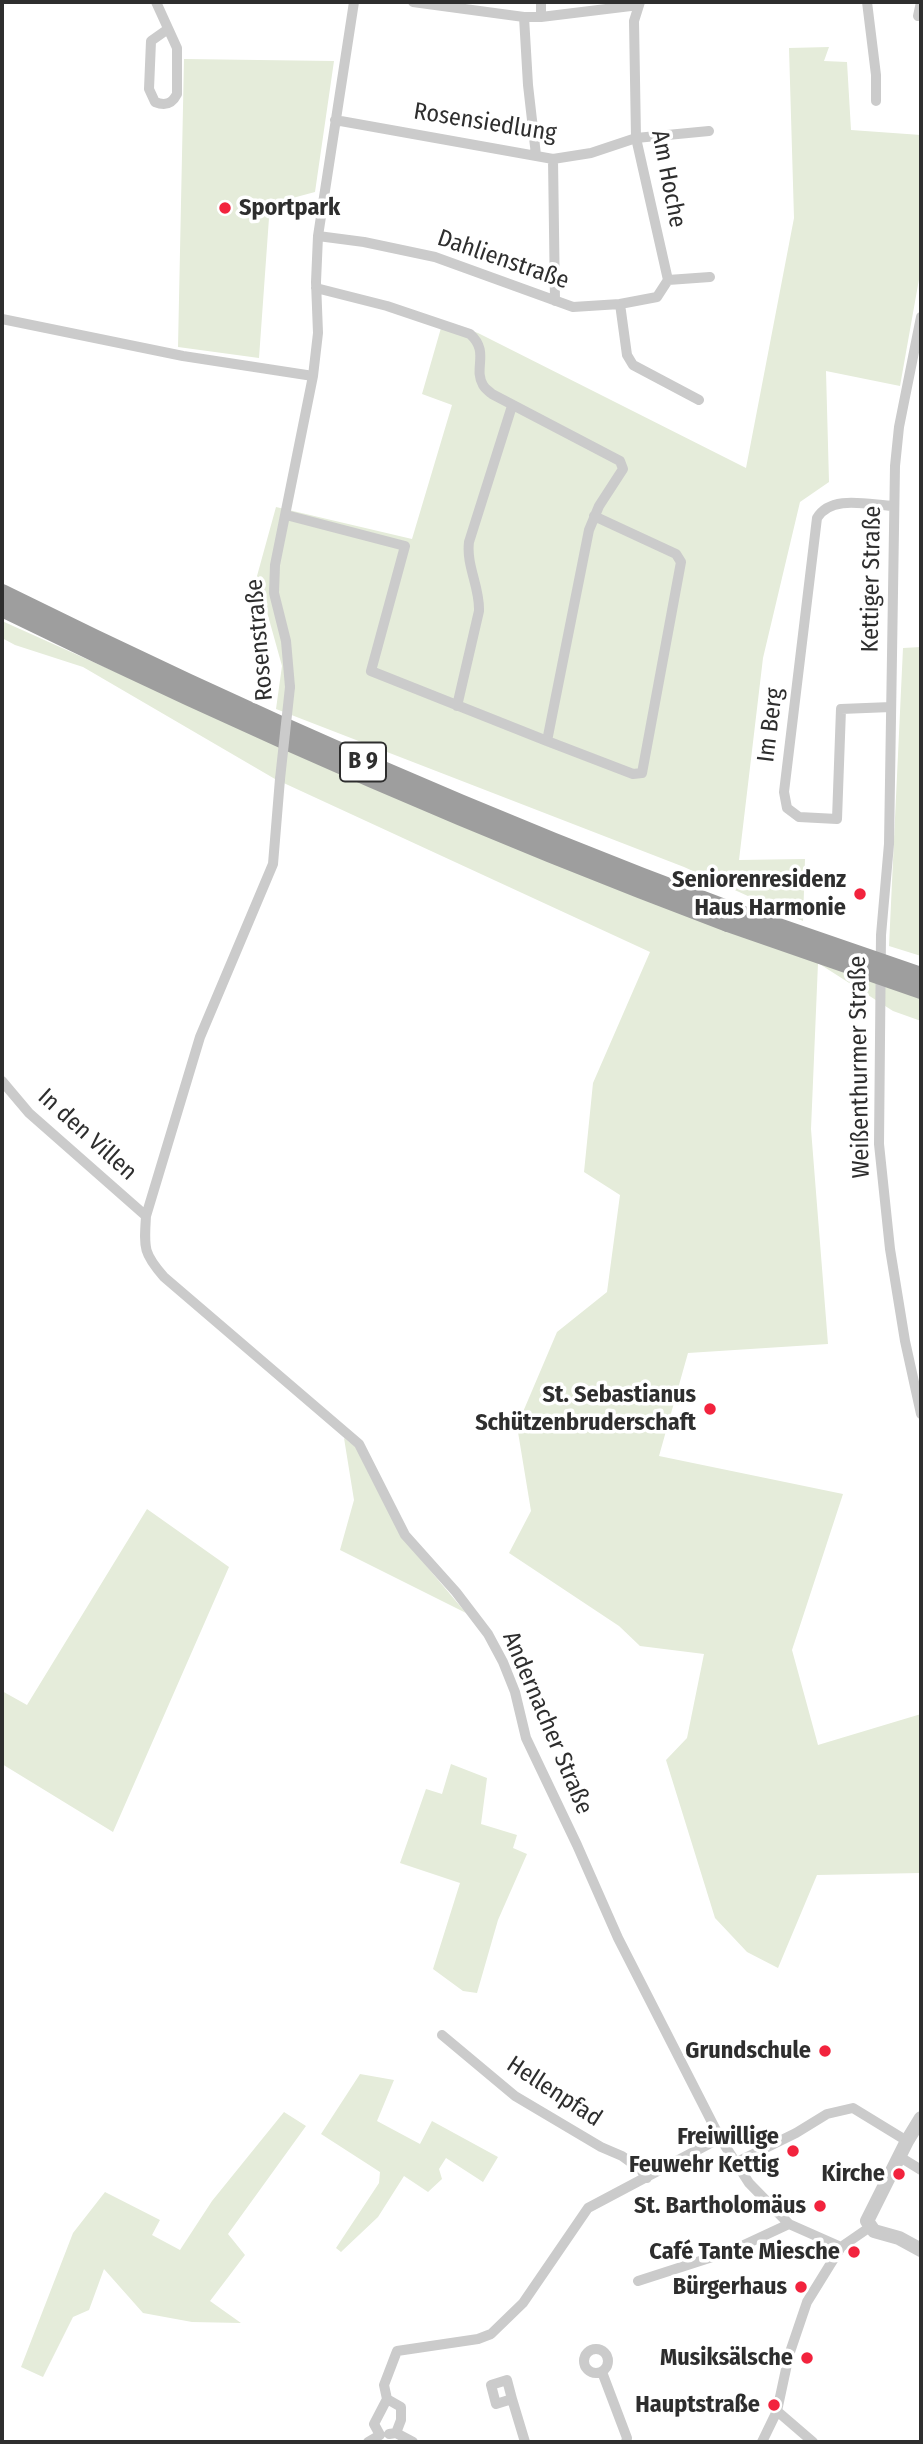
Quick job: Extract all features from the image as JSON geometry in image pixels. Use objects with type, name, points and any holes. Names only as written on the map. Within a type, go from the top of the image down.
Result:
[{"type":"highway","name":"B 9","points":[[2,593],[191,685],[417,786],[730,917],[921,976]]},
{"type":"highway","name":"B 9","points":[[2,608],[200,704],[541,851],[730,917],[921,990]]},
{"type":"street","points":[[156,2],[177,48],[177,94],[174,100],[161,104],[155,102],[149,89],[151,41],[168,29]]},
{"type":"street","name":"Rosenstraße","points":[[148,1258],[146,1216],[200,1037],[273,864],[290,687],[286,641],[274,593],[275,565],[313,376],[318,333],[318,236],[354,2]]},
{"type":"street","points":[[413,2],[469,6],[524,17],[640,3]]},
{"type":"street","points":[[541,2],[541,17]]},
{"type":"street","points":[[867,2],[876,75],[876,101]]},
{"type":"street","points":[[918,16],[921,2]]},
{"type":"street","name":"Am Hoche","points":[[640,3],[634,21],[636,138],[668,280]]},
{"type":"street","points":[[524,17],[536,155]]},
{"type":"street","name":"Rosensiedlung","points":[[335,120],[553,159],[591,153],[636,138],[709,131]]},
{"type":"street","points":[[553,159],[555,301]]},
{"type":"street","name":"Dahlienstraße","points":[[318,236],[365,242],[435,257],[573,307],[620,304]]},
{"type":"street","points":[[699,401],[634,365],[627,355],[620,304],[657,297],[668,280],[710,277]]},
{"type":"street","points":[[316,288],[387,306],[470,334],[481,351],[480,376],[483,385],[492,394],[620,461],[622,469],[594,516],[580,572],[547,741]]},
{"type":"street","name":"Kettiger Straße","points":[[889,844],[894,506],[899,427],[921,317]]},
{"type":"street","points":[[2,318],[183,356],[313,376]]},
{"type":"street","points":[[457,706],[479,611],[480,597],[467,555],[469,542],[512,406]]},
{"type":"street","name":"Im Berg","points":[[891,707],[841,709],[837,819],[799,817],[787,808],[784,792],[817,518],[822,509],[832,503],[894,506]]},
{"type":"street","points":[[286,515],[405,545],[371,671],[633,775],[642,774],[681,562],[676,554],[594,516]]},
{"type":"street","name":"Weißenthurmer Straße","points":[[889,844],[881,935],[879,1144],[896,1288],[921,1413]]},
{"type":"street","name":"In den Villen","points":[[2,1082],[29,1113],[146,1216]]},
{"type":"street","name":"Andernacher Straße","points":[[148,1258],[164,1277],[359,1444],[405,1535],[434,1566],[488,1634],[515,1692],[526,1738],[618,1938],[735,2163],[749,2183],[789,2224],[841,2247]]},
{"type":"street","name":"Hellenpfad","points":[[442,2035],[516,2096],[601,2147],[622,2156],[640,2169],[646,2178]]},
{"type":"street","points":[[735,2163],[796,2133],[827,2114],[853,2108],[907,2141]]},
{"type":"street","points":[[921,2118],[868,2216],[870,2227],[921,2250]]},
{"type":"street","points":[[380,2435],[374,2424],[387,2399],[384,2385],[397,2351],[478,2339],[491,2334],[523,2303],[588,2208],[720,2138]]},
{"type":"street","points":[[900,2157],[921,2170]]},
{"type":"street","points":[[638,2281],[731,2250],[789,2224]]},
{"type":"street","points":[[762,2442],[777,2411],[789,2355],[807,2302],[841,2247],[870,2227]]},
{"type":"street","points":[[602,2372],[627,2438],[626,2442]]},
{"type":"street","points":[[387,2399],[401,2407],[401,2420],[396,2433]]},
{"type":"street","points":[[512,2399],[525,2442]]},
{"type":"street","points":[[777,2411],[813,2442]]},
{"type":"street","points":[[368,2442],[380,2435],[396,2433],[413,2442]]},
{"type":"green space","points":[[829,47],[824,61],[847,62],[851,130],[921,135],[921,268],[900,386],[826,371],[829,482],[800,502],[763,658],[739,860],[805,859],[803,921],[684,867],[276,709],[282,666],[257,576],[276,507],[412,539],[452,405],[422,394],[443,321],[478,333],[746,468],[794,218],[789,48]]},
{"type":"green space","name":"Sportpark","points":[[184,59],[334,61],[315,192],[270,204],[259,358],[178,347]]},
{"type":"green space","points":[[2,621],[401,800],[921,997],[921,1021],[893,1011],[818,963],[811,1129],[828,1344],[688,1353],[659,1456],[843,1494],[792,1650],[818,1745],[921,1714],[921,1873],[817,1875],[778,1968],[747,1952],[715,1918],[666,1760],[687,1738],[704,1654],[640,1646],[619,1626],[509,1553],[531,1511],[517,1426],[557,1332],[607,1292],[620,1195],[584,1172],[593,1083],[650,952],[275,779],[83,667],[15,645],[2,638]]},
{"type":"green space","points":[[921,647],[921,956],[889,946],[903,648]]},
{"type":"green space","points":[[344,1438],[357,1448],[402,1537],[466,1613],[340,1550],[354,1500]]},
{"type":"green space","points":[[147,1509],[229,1567],[113,1832],[2,1764],[2,1691],[27,1705]]},
{"type":"green space","points":[[451,1764],[487,1778],[481,1824],[517,1835],[513,1848],[527,1854],[498,1920],[477,1993],[463,1991],[433,1969],[460,1883],[400,1863],[426,1789],[442,1794]]},
{"type":"green space","points":[[360,2074],[394,2080],[377,2121],[420,2144],[432,2121],[498,2157],[483,2182],[446,2158],[439,2169],[442,2179],[428,2192],[404,2176],[378,2217],[341,2252],[336,2248],[379,2183],[380,2172],[321,2134]]},
{"type":"green space","points":[[284,2112],[306,2126],[228,2234],[245,2255],[210,2301],[241,2323],[192,2322],[143,2313],[104,2269],[89,2310],[73,2317],[43,2377],[21,2367],[73,2233],[105,2192],[160,2220],[152,2235],[180,2250],[212,2201]]},
{"type":"place","name":"Sportpark","points":[[225,208]]},
{"type":"place","name":"Seniorenresidenz Haus Harmonie","points":[[860,894]]},
{"type":"place","name":"St. Sebastianus Schützenbruderschaft","points":[[710,1409]]},
{"type":"place","name":"Grundschule","points":[[825,2051]]},
{"type":"place","name":"Freiwillige Feuwehr Kettig","points":[[793,2151]]},
{"type":"place","name":"Kirche","points":[[899,2174]]},
{"type":"place","name":"St. Bartholomäus","points":[[820,2206]]},
{"type":"place","name":"Café Tante Miesche","points":[[854,2252]]},
{"type":"place","name":"Bürgerhaus","points":[[801,2287]]},
{"type":"place","name":"Musiksälsche","points":[[807,2358]]},
{"type":"place","name":"Hauptstraße","points":[[774,2405]]}]
